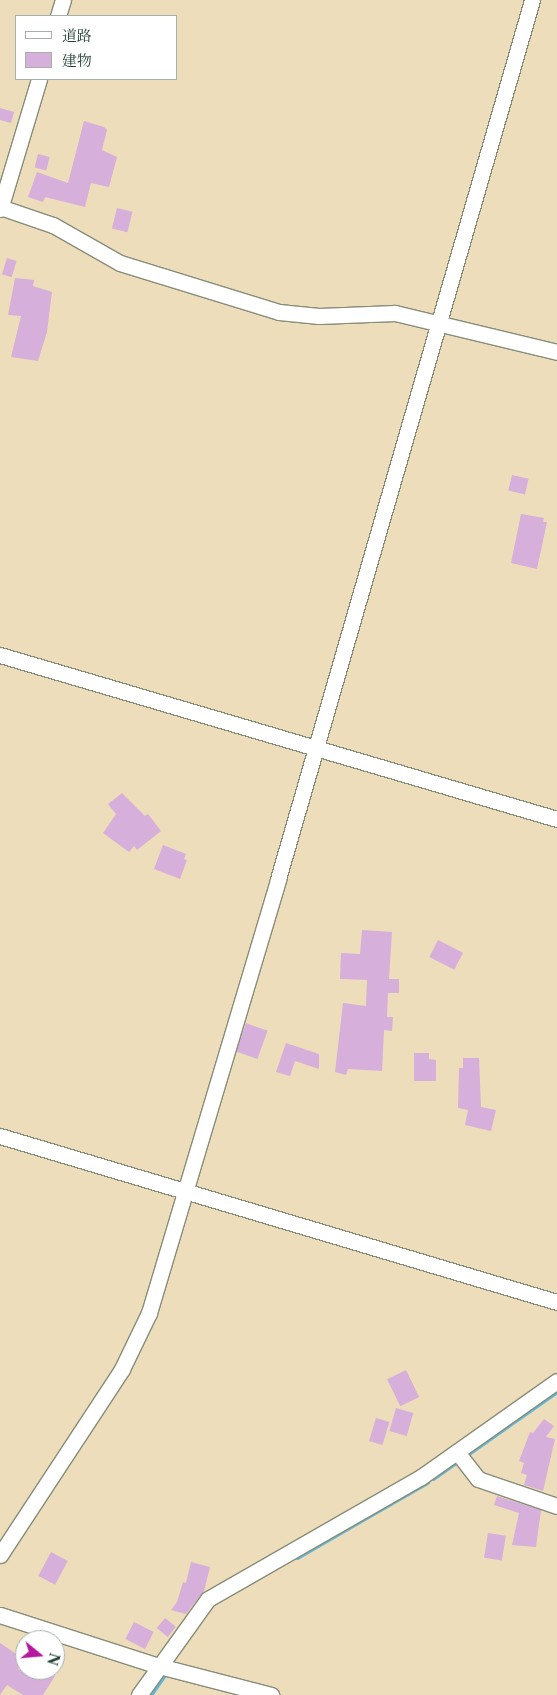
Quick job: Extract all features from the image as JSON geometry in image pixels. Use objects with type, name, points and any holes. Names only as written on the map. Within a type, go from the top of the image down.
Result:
[{"type":"street","points":[[58,15],[62,0]]},
{"type":"street","points":[[0,1555],[131,1351],[149,1312],[440,323],[532,0]]},
{"type":"street","points":[[39,80],[1,208],[54,225],[120,263],[280,312],[319,316],[384,312],[440,323],[557,352]]},
{"type":"street","points":[[0,656],[557,819]]},
{"type":"street","points":[[0,1136],[557,1302]]},
{"type":"street","points":[[139,1695],[208,1599],[421,1477],[557,1381]]},
{"type":"street","points":[[457,1452],[478,1479],[557,1506]]},
{"type":"street","points":[[0,1614],[159,1666],[271,1695]]},
{"type":"building","points":[[0,108],[14,112],[11,123],[0,120]]},
{"type":"building","points":[[84,121],[104,127],[107,130],[102,150],[117,157],[109,187],[91,183],[85,207],[45,197],[43,202],[28,197],[37,172],[68,183]]},
{"type":"building","points":[[38,154],[50,157],[46,170],[35,168]]},
{"type":"building","points":[[117,208],[133,212],[127,232],[112,228]]},
{"type":"building","points":[[7,258],[17,261],[12,277],[2,274]]},
{"type":"building","points":[[15,278],[34,280],[33,286],[52,292],[47,332],[38,361],[11,357],[21,316],[8,315]]},
{"type":"building","points":[[512,475],[529,479],[525,494],[508,491]]},
{"type":"building","points":[[521,514],[544,518],[543,522],[547,522],[537,569],[511,563]]},
{"type":"building","points":[[122,793],[145,816],[148,814],[161,831],[137,850],[134,846],[129,852],[103,833],[116,814],[108,804]]},
{"type":"building","points":[[163,845],[186,854],[184,859],[187,860],[180,879],[154,869]]},
{"type":"building","points":[[362,930],[392,932],[389,979],[399,979],[399,993],[388,993],[387,1017],[393,1017],[392,1031],[384,1030],[382,1071],[348,1069],[346,1075],[335,1072],[343,1003],[366,1006],[367,980],[340,979],[341,953],[360,954]]},
{"type":"building","points":[[438,940],[463,953],[454,970],[429,957]]},
{"type":"building","points":[[246,1023],[268,1031],[257,1059],[236,1051]]},
{"type":"building","points":[[286,1043],[319,1054],[319,1069],[295,1061],[290,1076],[276,1072]]},
{"type":"building","points":[[414,1053],[429,1053],[429,1059],[436,1060],[436,1081],[414,1081]]},
{"type":"building","points":[[463,1058],[479,1058],[481,1107],[496,1110],[491,1131],[465,1125],[468,1110],[458,1108],[459,1068],[463,1068]]},
{"type":"building","points":[[406,1370],[419,1397],[400,1406],[387,1379]]},
{"type":"building","points":[[396,1408],[413,1413],[407,1436],[389,1431]]},
{"type":"building","points":[[376,1418],[389,1422],[382,1445],[369,1441]]},
{"type":"building","points":[[544,1419],[554,1426],[546,1437],[555,1439],[543,1491],[524,1485],[527,1475],[521,1473],[524,1463],[519,1461],[530,1432],[533,1433]]},
{"type":"building","points":[[497,1496],[541,1510],[536,1547],[512,1545],[519,1513],[494,1505]]},
{"type":"building","points":[[488,1533],[506,1536],[502,1561],[484,1558]]},
{"type":"building","points":[[51,1552],[68,1561],[55,1585],[38,1576]]},
{"type":"building","points":[[191,1562],[210,1567],[204,1591],[186,1614],[171,1610],[177,1602],[183,1582],[186,1583]]},
{"type":"building","points":[[165,1618],[176,1627],[168,1637],[157,1628]]},
{"type":"building","points":[[134,1622],[154,1632],[145,1649],[125,1639]]},
{"type":"building","points":[[0,1643],[15,1653],[15,1680],[52,1680],[43,1695],[23,1695],[7,1685],[0,1695]]},
{"type":"waterway","points":[[433,1478],[557,1391]]},
{"type":"waterway","points":[[297,1557],[427,1482]]},
{"type":"waterway","points":[[150,1695],[166,1672]]}]
